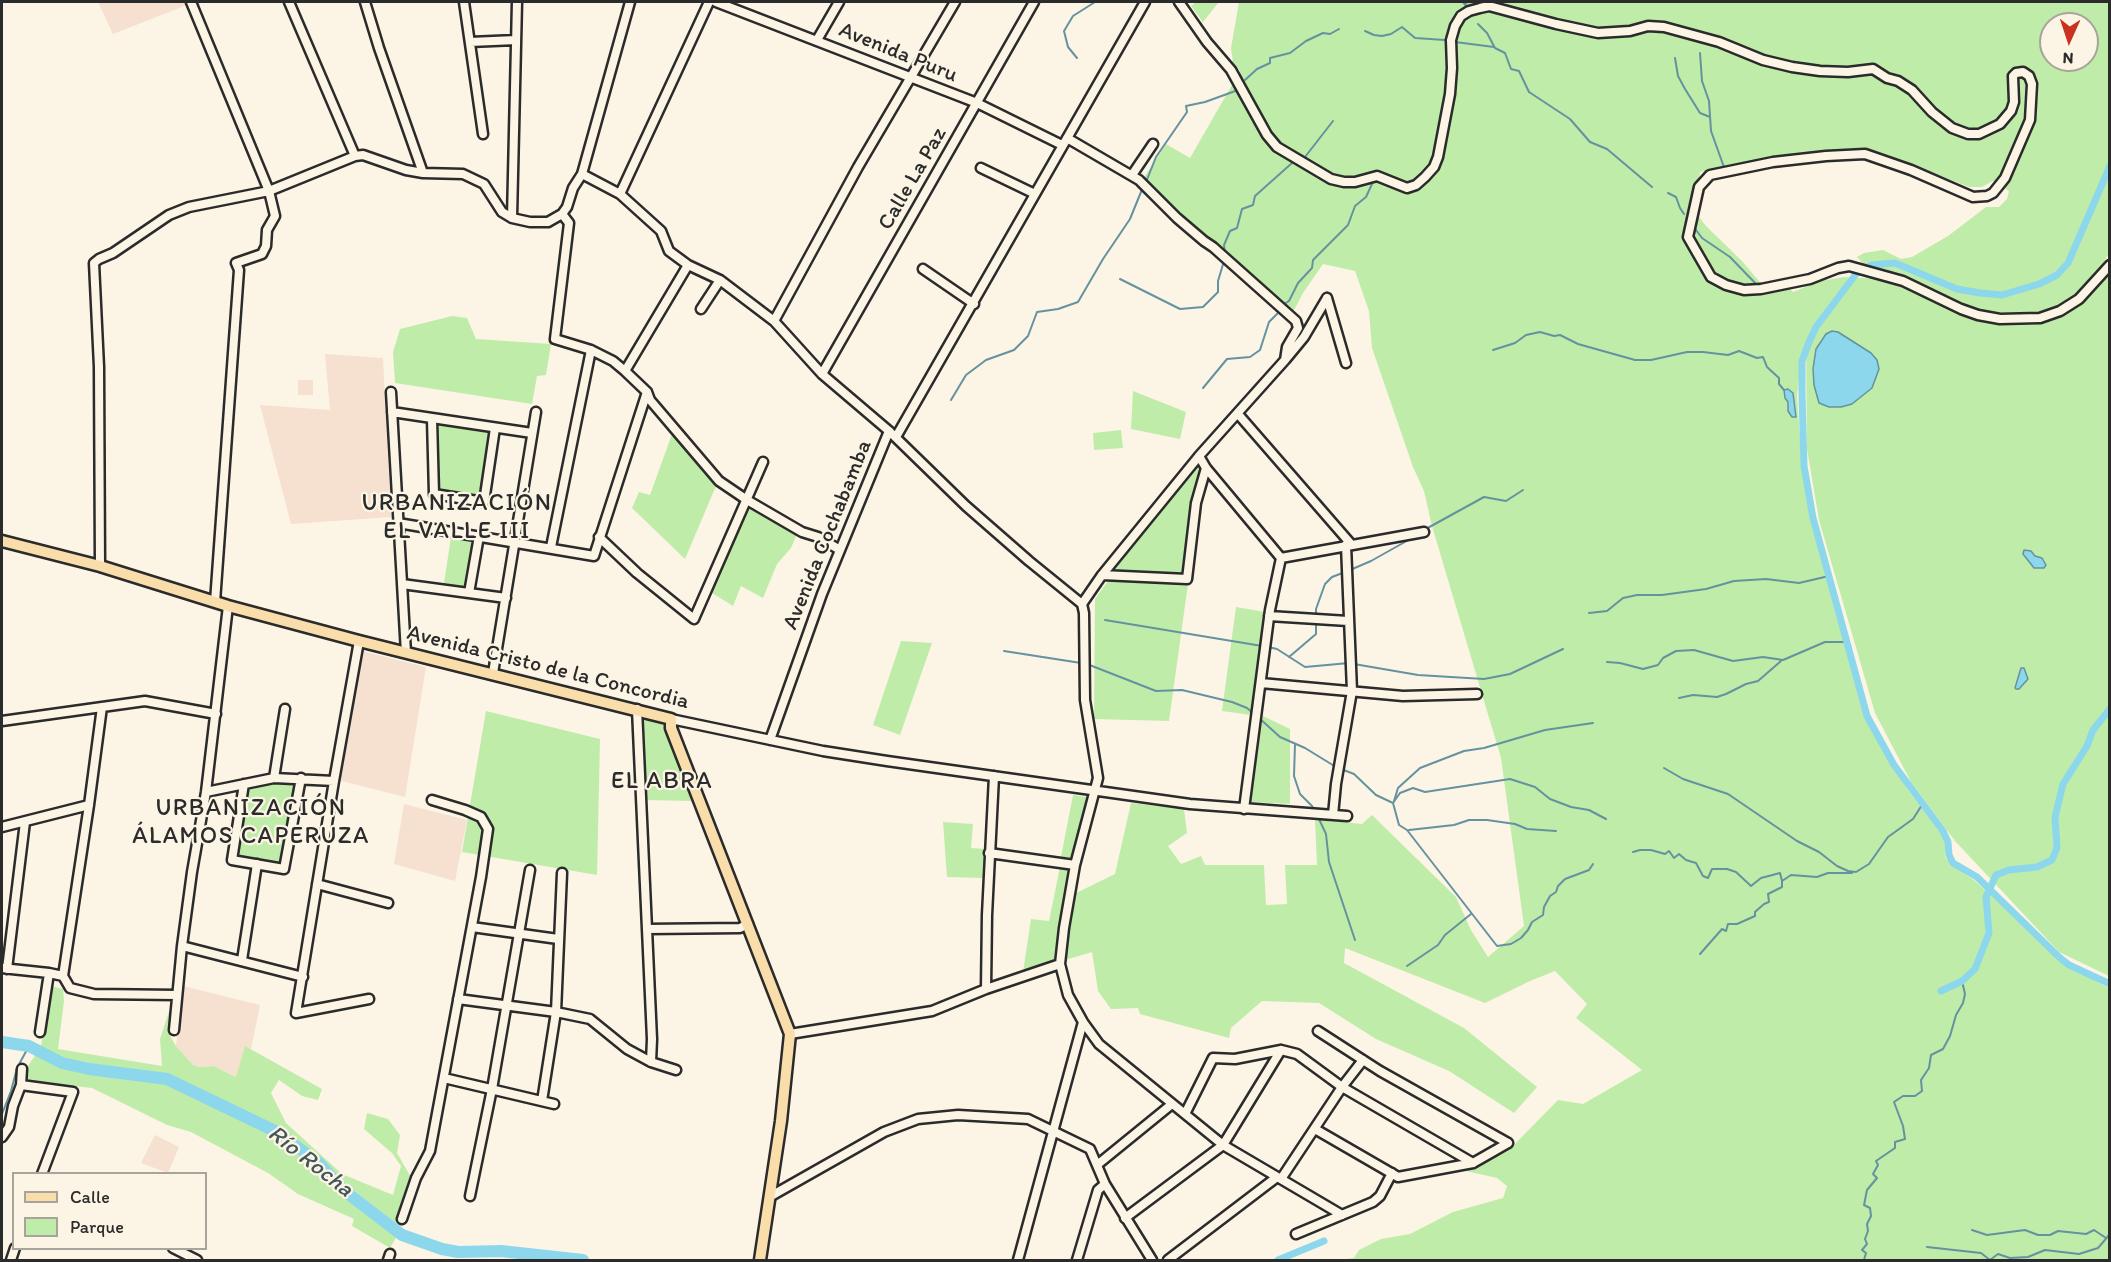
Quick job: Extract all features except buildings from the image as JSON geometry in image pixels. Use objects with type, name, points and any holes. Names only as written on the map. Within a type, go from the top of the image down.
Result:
[{"type":"main road","name":"Avenida Cristo de la Concordia","points":[[2,541],[100,566],[228,606],[359,641],[671,719]]},
{"type":"main road","points":[[671,719],[671,728],[790,1034],[789,1058],[771,1196],[760,1260]]},
{"type":"street","points":[[191,2],[269,191],[275,216],[267,230],[266,246],[262,254],[236,263],[239,270],[215,602]]},
{"type":"street","points":[[289,2],[355,156]]},
{"type":"street","points":[[365,2],[423,173]]},
{"type":"street","points":[[464,2],[483,134]]},
{"type":"street","points":[[512,218],[517,2]]},
{"type":"street","points":[[100,566],[99,367],[94,263],[113,253],[169,215],[189,207],[269,191],[355,156],[363,155],[406,170],[423,173],[463,174],[484,184],[502,212],[512,218],[531,222],[548,222],[567,207],[573,188],[582,174],[630,2]]},
{"type":"street","points":[[620,194],[709,2]]},
{"type":"street","name":"Avenida Puru","points":[[716,2],[977,103],[1132,175],[1177,218],[1213,246],[1296,321],[1298,328],[1287,346],[1285,360]]},
{"type":"street","points":[[817,40],[839,2]]},
{"type":"street","points":[[774,321],[910,76],[955,2]]},
{"type":"street","name":"Calle La Paz","points":[[822,374],[1034,2]]},
{"type":"street","name":"Avenida Cochabamba","points":[[770,740],[818,604],[892,434],[974,304],[1144,2]]},
{"type":"street","points":[[1179,2],[1207,42],[1231,70],[1267,135],[1277,147],[1331,179],[1354,182],[1369,177],[1383,177],[1396,185],[1407,188],[1416,185],[1425,177],[1438,157],[1450,94],[1451,40],[1455,26],[1461,16],[1469,11],[1489,6],[1598,33],[1664,27],[1719,42],[1763,60],[1802,68],[1848,72],[1873,69],[1912,90],[1932,112],[1952,128],[1968,134],[1979,134],[2000,124],[2011,111],[2014,102],[2012,79],[2013,74],[2019,71],[2027,74],[2032,84],[2030,120],[2005,178],[1999,187],[1987,196],[1973,196],[1865,154],[1794,159],[1710,175],[1699,187],[1688,237],[1711,277],[1726,285],[1744,290],[1761,289],[1810,279],[1849,266],[1903,281],[1978,315],[2000,319],[2040,318],[2060,311],[2079,299],[2109,265]]},
{"type":"street","points":[[470,42],[516,40]]},
{"type":"street","points":[[1132,175],[1153,144]]},
{"type":"street","points":[[981,168],[1035,194]]},
{"type":"street","points":[[582,174],[620,194],[661,231],[669,251],[688,266],[720,280],[774,321],[822,374],[892,434],[993,530],[1082,604],[1085,700],[1098,778],[1075,864],[1064,928],[1060,964],[1068,995],[1099,1044],[1223,1145],[1342,1215]]},
{"type":"street","points":[[562,213],[569,223],[555,339],[591,350],[625,371],[647,392],[650,400],[718,481],[802,532],[818,537],[840,550]]},
{"type":"street","points":[[625,371],[688,266]]},
{"type":"street","points":[[923,269],[974,304]]},
{"type":"street","points":[[701,309],[720,280]]},
{"type":"street","points":[[1082,604],[1102,575],[1199,456],[1304,337],[1327,298],[1346,363]]},
{"type":"street","points":[[551,547],[591,350]]},
{"type":"street","points":[[391,392],[406,653]]},
{"type":"street","points":[[398,523],[594,556],[647,392]]},
{"type":"street","points":[[392,412],[532,434]]},
{"type":"street","points":[[494,674],[536,412]]},
{"type":"street","points":[[1238,414],[1348,545],[1348,621],[1352,691],[1336,784],[1334,815]]},
{"type":"street","points":[[432,419],[434,494],[474,501],[484,502],[495,428]]},
{"type":"street","points":[[1199,456],[1206,468],[1281,558]]},
{"type":"street","points":[[599,537],[637,573],[694,619],[763,462]]},
{"type":"street","points":[[1102,575],[1187,579],[1196,503],[1206,468]]},
{"type":"street","points":[[1281,558],[1424,532]]},
{"type":"street","points":[[470,593],[479,536]]},
{"type":"street","points":[[1244,809],[1269,616],[1281,558]]},
{"type":"street","points":[[402,584],[506,598]]},
{"type":"street","points":[[174,1030],[182,946],[206,792],[228,606]]},
{"type":"street","points":[[1269,616],[1348,621]]},
{"type":"street","points":[[359,641],[296,1013],[369,999]]},
{"type":"street","points":[[1261,683],[1403,696],[1477,694]]},
{"type":"street","points":[[2,721],[144,701],[216,714]]},
{"type":"street","points":[[102,707],[63,976],[70,988],[94,994],[177,995]]},
{"type":"street","points":[[638,709],[652,1039],[651,1062]]},
{"type":"street","points":[[274,778],[285,710]]},
{"type":"street","name":"Avenida Cristo de la Concordia","points":[[671,719],[823,751],[994,776],[1190,804],[1347,816]]},
{"type":"street","points":[[986,989],[989,853],[994,776]]},
{"type":"street","points":[[206,792],[274,778],[334,781]]},
{"type":"street","points":[[244,784],[232,860],[284,869],[300,778]]},
{"type":"street","points":[[402,1219],[430,1151],[488,830],[481,817],[432,800]]},
{"type":"street","points":[[2,826],[89,805]]},
{"type":"street","points":[[25,822],[4,968],[63,976]]},
{"type":"street","points":[[989,853],[1075,864]]},
{"type":"street","points":[[242,960],[257,864]]},
{"type":"street","points":[[470,1196],[492,1089],[530,870]]},
{"type":"street","points":[[542,1101],[556,1012],[562,873]]},
{"type":"street","points":[[317,884],[388,903]]},
{"type":"street","points":[[647,929],[740,928],[748,924]]},
{"type":"street","points":[[472,927],[558,939]]},
{"type":"street","points":[[182,946],[303,977]]},
{"type":"street","points":[[790,1034],[932,1011],[986,989],[1060,964]]},
{"type":"street","points":[[40,1032],[49,973]]},
{"type":"street","points":[[458,999],[556,1012],[590,1019],[627,1049],[651,1062],[676,1070]]},
{"type":"street","points":[[1018,1260],[1083,1022]]},
{"type":"street","points":[[1314,1129],[1398,1177],[1473,1163],[1508,1143],[1363,1060],[1318,1031]]},
{"type":"street","points":[[1185,1114],[1213,1058],[1235,1059],[1281,1050],[1297,1054],[1342,1087],[1473,1163]]},
{"type":"street","points":[[1125,1218],[1223,1145],[1281,1050]]},
{"type":"street","points":[[1168,1260],[1279,1178],[1363,1060]]},
{"type":"street","points":[[2,1137],[9,1127],[13,1106],[21,1085],[22,1069]]},
{"type":"street","points":[[444,1078],[554,1104]]},
{"type":"street","points":[[21,1085],[73,1092],[42,1172]]},
{"type":"street","points":[[1097,1166],[1173,1104]]},
{"type":"street","points":[[771,1196],[884,1132],[918,1119],[958,1115],[1028,1119],[1090,1149],[1105,1184],[1152,1260]]},
{"type":"street","points":[[1296,1234],[1372,1202],[1380,1196],[1392,1173]]},
{"type":"street","points":[[1077,1260],[1098,1190],[1105,1184]]},
{"type":"street","points":[[177,1250],[197,1260]]},
{"type":"shaded area","points":[[98,2],[185,2],[187,5],[113,34]]},
{"type":"shaded area","points":[[325,354],[383,358],[391,517],[291,524],[260,405],[330,410]]},
{"type":"shaded area","points":[[298,380],[313,380],[313,395],[298,395]]},
{"type":"shaded area","points":[[362,651],[426,667],[405,797],[338,780]]},
{"type":"shaded area","points":[[404,804],[467,820],[455,881],[394,864]]},
{"type":"shaded area","points":[[183,986],[260,1005],[251,1049],[245,1047],[237,1077],[214,1066],[193,1065],[176,1046]]},
{"type":"shaded area","points":[[155,1135],[179,1147],[168,1172],[141,1163]]},
{"type":"green space","points":[[1196,2],[1219,2],[1203,22],[1191,6]]},
{"type":"green space","points":[[1239,2],[2109,2],[2109,253],[2097,274],[2088,284],[2073,297],[2053,308],[2038,313],[2013,314],[1975,309],[1907,277],[1869,270],[1857,257],[1864,253],[1883,250],[1901,259],[1912,257],[1948,236],[1986,207],[1999,207],[2007,199],[2009,191],[1993,181],[1982,187],[1969,187],[1900,160],[1858,148],[1790,155],[1700,172],[1699,181],[1691,195],[1696,213],[1706,226],[1742,261],[1769,293],[1789,288],[1793,292],[1820,281],[1844,277],[1882,279],[1913,290],[1981,322],[2034,325],[2062,316],[2084,301],[2109,272],[2109,976],[2059,952],[1955,841],[1911,782],[1875,713],[1819,520],[1807,449],[1806,345],[1801,360],[1797,396],[1802,466],[1810,518],[1864,717],[1908,790],[1941,832],[1945,841],[1945,857],[1953,866],[1974,880],[2026,927],[2058,960],[2109,988],[2109,1260],[1337,1260],[1354,1258],[1359,1250],[1381,1239],[1410,1234],[1453,1212],[1503,1198],[1507,1186],[1497,1178],[1466,1171],[1508,1151],[1558,1100],[1583,1104],[1642,1070],[1576,1018],[1587,1004],[1555,971],[1485,1003],[1345,948],[1344,963],[1464,1028],[1537,1087],[1514,1113],[1449,1071],[1376,1039],[1319,1003],[1262,1001],[1231,1028],[1229,1038],[1140,1014],[1138,1008],[1111,1009],[1098,991],[1092,952],[1065,960],[1066,936],[1074,894],[1115,874],[1131,803],[1184,809],[1187,833],[1168,846],[1181,864],[1201,856],[1205,865],[1264,865],[1266,905],[1287,904],[1285,865],[1317,865],[1315,819],[1362,824],[1372,815],[1456,897],[1471,930],[1488,957],[1524,926],[1501,758],[1432,526],[1424,491],[1413,467],[1372,348],[1369,311],[1355,271],[1323,264],[1303,293],[1291,316],[1137,188],[1166,144],[1190,158],[1240,71],[1233,63],[1231,48]]},
{"type":"green space","points":[[452,316],[467,318],[476,339],[551,344],[546,375],[537,376],[532,404],[395,383],[393,352],[400,329]]},
{"type":"green space","points":[[1133,391],[1186,412],[1180,439],[1131,429]]},
{"type":"green space","points":[[438,425],[489,433],[478,499],[440,493]]},
{"type":"green space","points":[[1121,430],[1123,448],[1094,450],[1093,433]]},
{"type":"green space","points":[[672,434],[716,486],[685,559],[632,508],[639,492],[650,495]]},
{"type":"green space","points":[[1196,465],[1201,472],[1191,502],[1183,575],[1110,571]]},
{"type":"green space","points":[[749,507],[797,534],[791,548],[777,564],[763,598],[741,586],[733,606],[712,593]]},
{"type":"green space","points":[[451,537],[474,540],[466,587],[444,583]]},
{"type":"green space","points":[[1108,581],[1188,584],[1169,721],[1094,719],[1095,599]]},
{"type":"green space","points":[[1236,607],[1265,612],[1251,715],[1222,711]]},
{"type":"green space","points":[[901,641],[932,643],[900,735],[873,725]]},
{"type":"green space","points":[[486,711],[600,739],[597,875],[462,852]]},
{"type":"green space","points":[[640,716],[662,721],[692,801],[644,800]]},
{"type":"green space","points":[[1263,716],[1290,729],[1290,804],[1250,802]]},
{"type":"green space","points":[[273,784],[291,784],[295,787],[281,861],[276,863],[239,857],[236,852],[248,790]]},
{"type":"green space","points":[[1073,795],[1087,797],[1072,858],[1061,857]]},
{"type":"green space","points":[[943,822],[973,824],[971,848],[985,849],[983,878],[947,877]]},
{"type":"green space","points":[[1060,867],[1070,867],[1056,959],[1023,972],[1031,919],[1049,921]]},
{"type":"green space","points":[[51,986],[63,989],[64,1001],[58,1049],[162,1066],[160,1039],[172,1002],[169,1034],[176,1046],[193,1065],[214,1066],[236,1077],[245,1046],[322,1089],[318,1100],[302,1096],[279,1080],[271,1093],[286,1123],[342,1174],[393,1195],[401,1166],[392,1153],[364,1129],[367,1113],[388,1119],[400,1135],[397,1153],[412,1179],[397,1224],[339,1179],[324,1162],[280,1129],[167,1074],[78,1063],[62,1058],[41,1046]]},
{"type":"green space","points":[[36,1054],[63,1067],[167,1082],[273,1135],[316,1164],[337,1189],[397,1236],[390,1248],[352,1226],[354,1219],[298,1194],[268,1173],[191,1132],[167,1125],[92,1088],[25,1081],[26,1069]]},
{"type":"water","points":[[1832,331],[1838,332],[1871,353],[1877,360],[1879,369],[1872,388],[1852,404],[1841,407],[1829,407],[1819,403],[1814,385],[1813,369],[1816,349],[1826,334]]},
{"type":"water","points":[[1788,389],[1793,393],[1796,417],[1792,417],[1788,411],[1784,390]]},
{"type":"water","points":[[2024,550],[2031,551],[2035,556],[2042,558],[2046,565],[2044,568],[2034,568],[2023,554]]},
{"type":"water","points":[[2021,668],[2024,668],[2028,679],[2019,689],[2016,689],[2015,688]]},
{"type":"waterway","points":[[1077,58],[1068,47],[1064,31],[1073,16],[1095,2]]},
{"type":"waterway","points":[[1463,2],[1465,5],[1467,2]]},
{"type":"waterway","points":[[1478,24],[1487,33],[1495,48],[1505,53],[1511,69],[1519,71],[1529,92],[1570,119],[1590,142],[1607,149],[1652,187]]},
{"type":"waterway","points":[[1365,31],[1382,36],[1391,34],[1402,27],[1415,38],[1445,40]]},
{"type":"waterway","points":[[1245,80],[1257,69],[1270,63],[1270,58],[1290,53],[1306,41],[1339,29]]},
{"type":"waterway","points":[[1455,42],[1494,47]]},
{"type":"waterway","points":[[1700,53],[1702,81],[1709,101],[1711,131],[1725,170]]},
{"type":"waterway","points":[[1675,58],[1678,76],[1685,89],[1700,113],[1710,117]]},
{"type":"waterway","points":[[1146,182],[1156,157],[1187,112],[1186,106],[1238,90]]},
{"type":"waterway","points":[[1305,157],[1333,121]]},
{"type":"waterway","points":[[1225,253],[1224,245],[1230,231],[1237,228],[1242,209],[1253,205],[1255,196],[1292,163]]},
{"type":"waterway","points":[[2110,166],[2068,263],[2057,275],[2039,284],[2002,295],[1957,289],[1895,263],[1871,265],[1856,274],[1816,327],[1802,361],[1804,466],[1813,518],[1867,716],[1894,765],[1943,831],[1953,863],[1977,877],[2069,965],[2110,984]]},
{"type":"waterway","points":[[1284,307],[1298,283],[1312,268],[1313,260],[1348,225],[1355,206],[1366,197],[1372,184]]},
{"type":"waterway","points":[[951,400],[966,375],[986,360],[1014,350],[1028,336],[1037,312],[1058,309],[1078,302],[1130,219],[1143,187]]},
{"type":"waterway","points":[[1668,193],[1676,197],[1684,214]]},
{"type":"waterway","points":[[1696,230],[1702,238],[1730,257],[1757,285]]},
{"type":"waterway","points":[[1120,279],[1180,309],[1203,307],[1218,292],[1218,281],[1224,261]]},
{"type":"waterway","points":[[1203,388],[1227,359],[1250,357],[1260,350],[1269,322],[1280,311]]},
{"type":"waterway","points":[[1493,350],[1515,343],[1526,335],[1540,332],[1554,336],[1560,335],[1578,344],[1635,360],[1651,360],[1687,352],[1728,355],[1739,351],[1757,358],[1763,357],[1767,367],[1779,378],[1779,384],[1784,390]]},
{"type":"waterway","points":[[1424,530],[1484,497],[1506,501],[1523,490]]},
{"type":"waterway","points":[[1350,570],[1412,538]]},
{"type":"waterway","points":[[1316,616],[1316,609],[1325,584],[1332,577],[1345,572]]},
{"type":"waterway","points":[[1589,613],[1607,611],[1623,598],[1637,595],[1662,595],[1706,589],[1734,581],[1766,579],[1799,583],[1829,576]]},
{"type":"waterway","points":[[1105,620],[1262,646]]},
{"type":"waterway","points":[[1289,657],[1316,634],[1316,622]]},
{"type":"waterway","points":[[1607,662],[1643,669],[1658,665],[1663,658],[1676,651],[1694,650],[1733,661],[1763,657],[1783,660],[1825,642],[1847,642]]},
{"type":"waterway","points":[[1268,647],[1277,649],[1305,667],[1349,663]]},
{"type":"waterway","points":[[1354,664],[1418,675],[1484,679],[1510,674],[1563,649]]},
{"type":"waterway","points":[[1004,651],[1081,663]]},
{"type":"waterway","points":[[1679,698],[1693,695],[1717,697],[1726,694],[1758,681],[1781,661]]},
{"type":"waterway","points":[[1087,664],[1156,691],[1182,690],[1232,702],[1247,708],[1254,714]]},
{"type":"waterway","points":[[1941,991],[1962,981],[1975,969],[1989,933],[1986,897],[1996,875],[2009,870],[2037,867],[2052,860],[2057,848],[2055,817],[2063,784],[2087,746],[2093,730],[2110,709]]},
{"type":"waterway","points":[[1258,717],[1280,737],[1305,748],[1336,767]]},
{"type":"waterway","points":[[1394,801],[1398,788],[1420,768],[1464,751],[1484,748],[1545,730],[1593,723]]},
{"type":"waterway","points":[[1295,744],[1294,776],[1300,794],[1315,812]]},
{"type":"waterway","points":[[1664,768],[1683,779],[1728,794],[1797,841],[1848,871],[1856,872],[1869,864],[1888,837],[1913,819],[1922,805]]},
{"type":"waterway","points":[[1341,769],[1354,774],[1376,795],[1393,803],[1399,825],[1407,830],[1497,946],[1511,944],[1521,938],[1532,922],[1543,915],[1544,907],[1558,886],[1565,879],[1589,870],[1593,864]]},
{"type":"waterway","points":[[1393,803],[1400,793],[1413,788],[1425,792],[1510,779],[1535,787],[1550,799],[1571,807],[1589,810],[1606,819]]},
{"type":"waterway","points":[[1318,817],[1326,834],[1329,862],[1355,940]]},
{"type":"waterway","points":[[1409,830],[1454,825],[1469,820],[1487,820],[1515,824],[1527,829],[1556,831]]},
{"type":"waterway","points":[[1633,852],[1651,850],[1665,854],[1669,851],[1674,858],[1679,854],[1686,860],[1696,863],[1703,876],[1708,878],[1712,869],[1727,869],[1736,872],[1751,886],[1761,878],[1780,873],[1782,881],[1791,875],[1817,877],[1828,873],[1852,873]]},
{"type":"waterway","points":[[1700,954],[1722,929],[1726,931],[1728,924],[1737,924],[1755,916],[1755,912],[1769,902],[1768,894],[1782,887],[1782,881]]},
{"type":"waterway","points":[[1407,966],[1438,945],[1445,935],[1471,914]]},
{"type":"waterway","points":[[1864,1260],[1866,1253],[1862,1250],[1867,1244],[1865,1239],[1868,1231],[1867,1224],[1871,1216],[1870,1208],[1864,1205],[1867,1190],[1877,1178],[1873,1174],[1878,1165],[1876,1161],[1895,1148],[1895,1142],[1905,1139],[1894,1102],[1903,1096],[1915,1096],[1922,1091],[1921,1080],[1929,1068],[1931,1055],[1943,1049],[1963,1003],[1965,994],[1962,981]]},
{"type":"waterway","name":"Río Rocha","points":[[2,1042],[29,1046],[62,1063],[89,1069],[167,1079],[277,1132],[319,1163],[342,1189],[402,1235],[458,1252],[501,1251],[583,1260]]},
{"type":"waterway","points":[[2,1114],[17,1068],[29,1046]]},
{"type":"waterway","points":[[1972,1230],[1987,1235],[2025,1230],[2038,1235],[2050,1235],[2058,1231],[2086,1234],[2094,1230],[2106,1238]]},
{"type":"waterway","points":[[1927,1247],[1981,1253],[1990,1260],[1998,1254],[2010,1258],[2028,1257],[2045,1250],[2079,1254],[2098,1248],[2110,1234]]},
{"type":"waterway","points":[[1278,1260],[1324,1241]]},
{"type":"district","name":"URBANIZACIÓN EL VALLE III","points":[[457,518]]},
{"type":"district","name":"EL ABRA","points":[[662,782]]},
{"type":"district","name":"URBANIZACIÓN ÁLAMOS CAPERUZA","points":[[251,823]]}]
